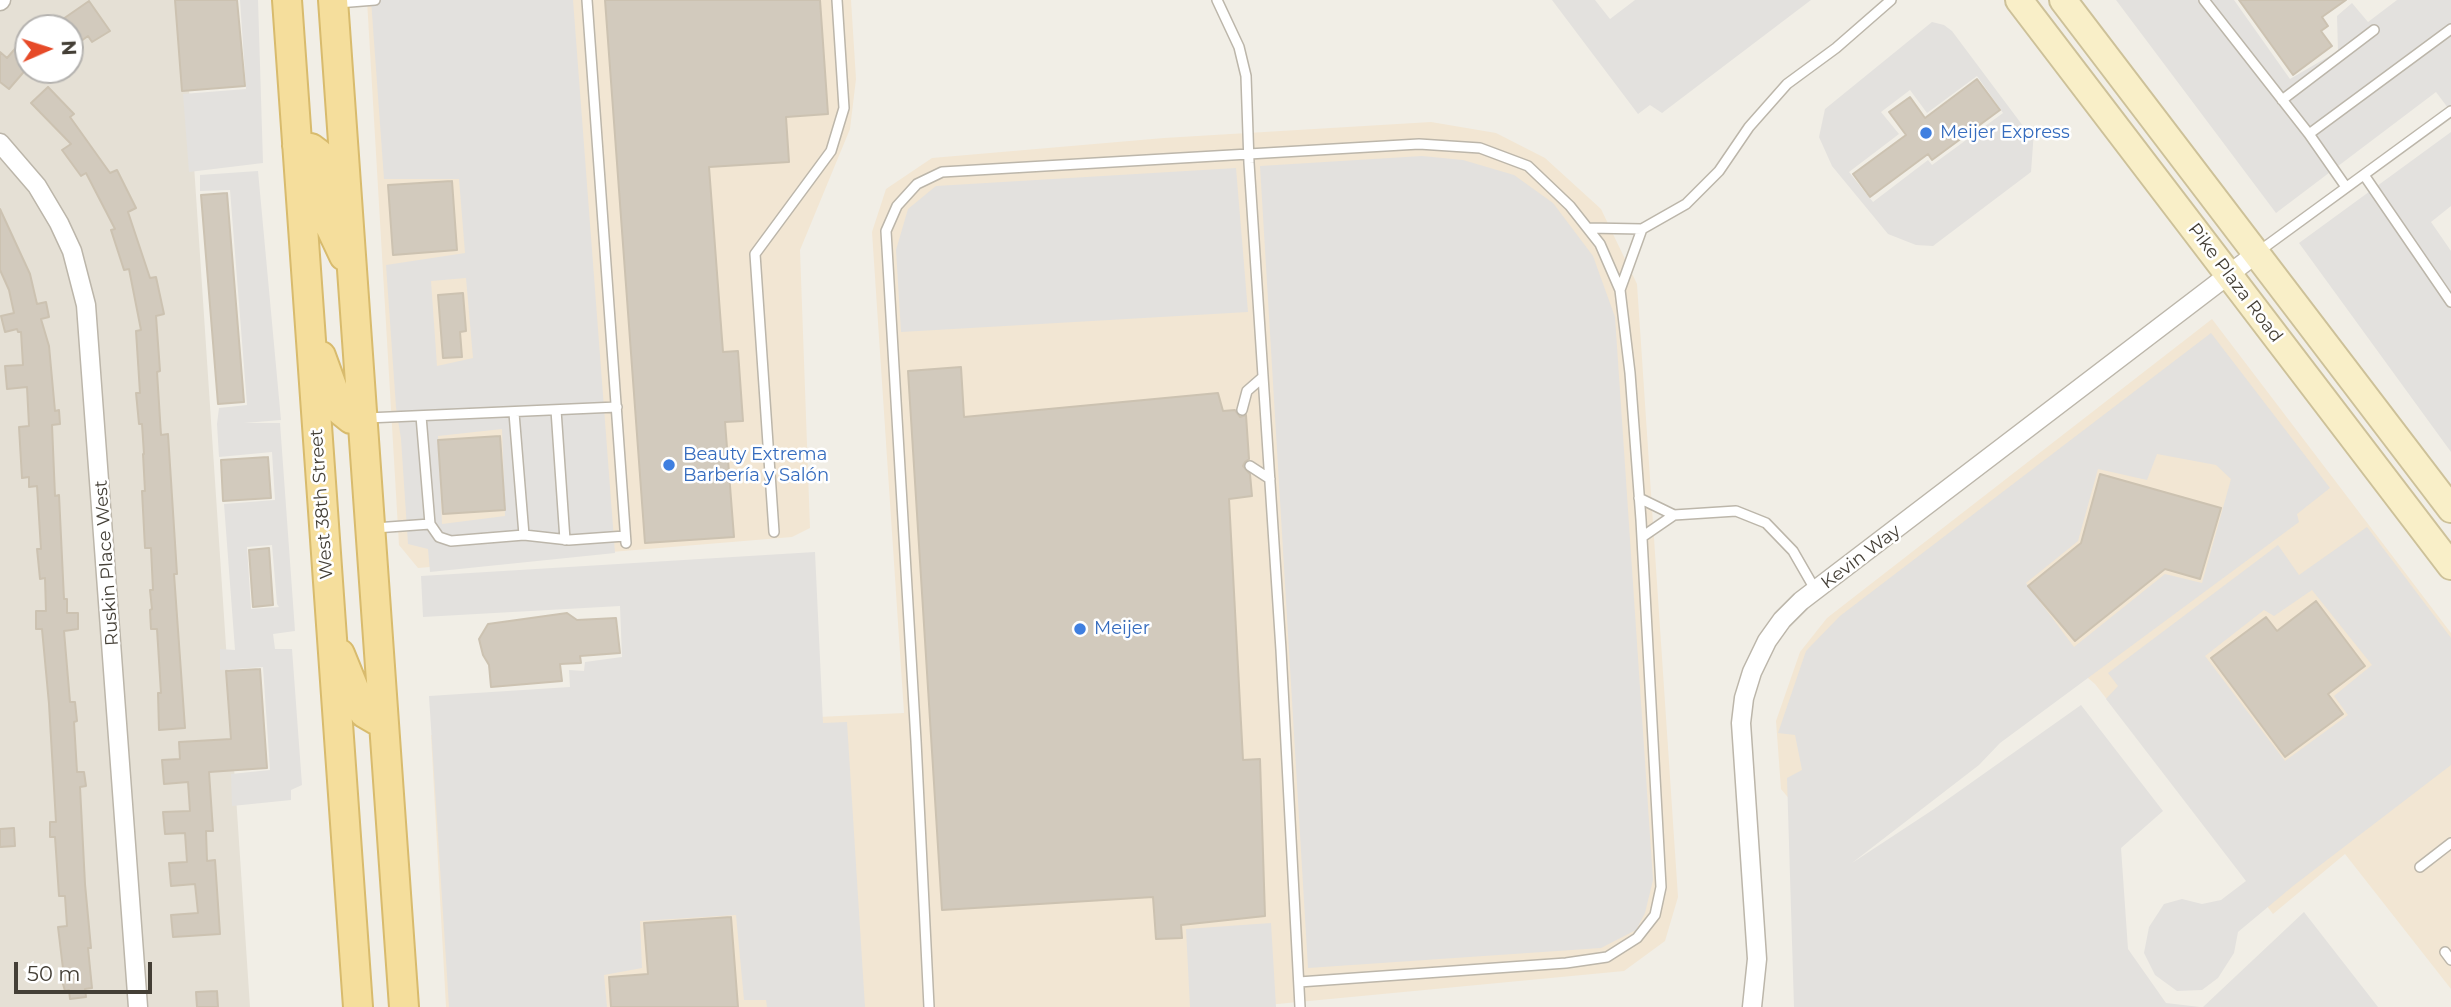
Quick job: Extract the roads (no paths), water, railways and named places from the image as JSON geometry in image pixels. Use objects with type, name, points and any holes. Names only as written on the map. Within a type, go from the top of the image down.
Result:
[{"type":"main road","name":"West 38th Street","points":[[287,0],[358,1007]]},
{"type":"main road","name":"Pike Plaza Road","points":[[2019,0],[2451,566]]},
{"type":"main road","name":"Pike Plaza Road","points":[[2063,0],[2451,509]]},
{"type":"main road","points":[[333,2],[404,1007]]},
{"type":"main road","points":[[297,146],[311,148],[320,154],[327,220],[351,271]]},
{"type":"main road","points":[[310,328],[341,411],[351,419],[362,419]]},
{"type":"main road","points":[[334,639],[364,713],[369,718],[383,720]]},
{"type":"street","name":"Ruskin Place West","points":[[0,143],[28,175],[60,223],[72,251],[86,305],[91,339],[138,1007]]},
{"type":"street","name":"Kevin Way","points":[[1752,1007],[1757,959],[1741,723],[1744,698],[1752,672],[1767,641],[1794,607],[2257,253]]},
{"type":"lane","points":[[333,2],[375,0]]},
{"type":"lane","points":[[421,416],[430,524],[439,537],[451,541],[524,536],[565,540],[625,539],[587,0]]},
{"type":"lane","points":[[774,532],[755,254],[831,151],[844,107],[837,0]]},
{"type":"lane","points":[[1217,0],[1233,31],[1247,76],[1249,153],[1300,1007]]},
{"type":"lane","points":[[1588,228],[1642,229],[1686,204],[1718,171],[1749,127],[1787,84],[1836,48],[1891,0]]},
{"type":"lane","points":[[2204,0],[2309,134],[2346,187]]},
{"type":"lane","points":[[2309,134],[2451,29]]},
{"type":"lane","points":[[2282,100],[2374,30]]},
{"type":"lane","points":[[2257,253],[2451,111]]},
{"type":"lane","points":[[929,1007],[886,231],[897,206],[917,184],[942,172],[1419,144],[1480,148],[1528,166],[1570,206],[1600,244],[1620,290],[1630,373],[1642,537],[1661,887],[1655,915],[1637,937],[1607,957],[1566,963],[1298,982]]},
{"type":"lane","points":[[2364,175],[2451,302]]},
{"type":"lane","points":[[1620,290],[1642,229]]},
{"type":"lane","points":[[1242,410],[1247,391],[1263,377]]},
{"type":"lane","points":[[362,419],[617,407]]},
{"type":"lane","points":[[556,410],[565,540]]},
{"type":"lane","points":[[514,413],[524,536]]},
{"type":"lane","points":[[1250,466],[1270,478]]},
{"type":"lane","points":[[1639,498],[1674,515]]},
{"type":"lane","points":[[1642,537],[1674,515],[1736,510],[1766,523],[1793,551],[1816,591]]},
{"type":"lane","points":[[370,528],[430,524]]},
{"type":"lane","points":[[2420,867],[2451,844]]},
{"type":"place","name":"Meijer Express","points":[[1926,133]]},
{"type":"place","name":"Beauty Extrema Barbería y Salón","points":[[669,465]]},
{"type":"place","name":"Meijer","points":[[1080,629]]}]
